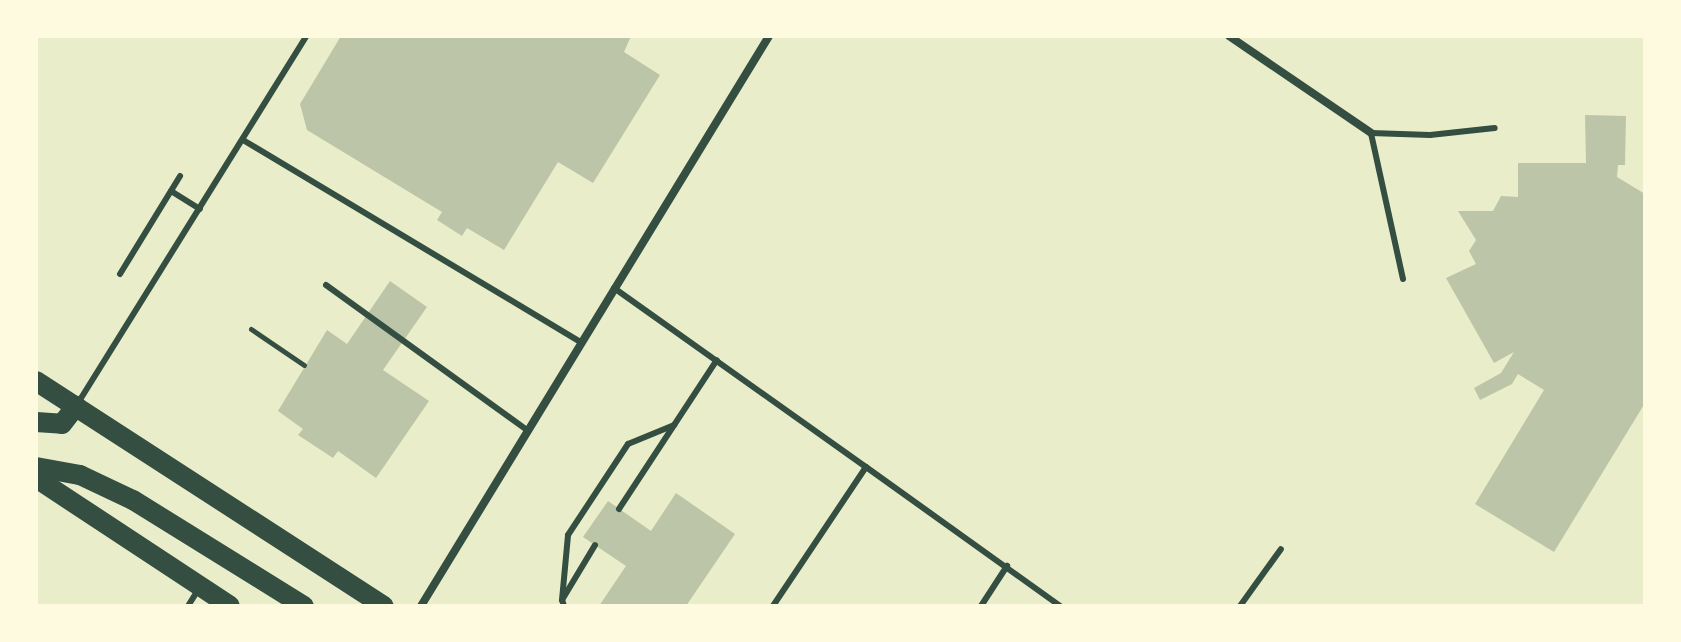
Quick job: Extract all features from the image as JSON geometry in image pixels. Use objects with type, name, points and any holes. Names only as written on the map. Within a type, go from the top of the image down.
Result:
[{"type":"main road","points":[[36,381],[384,606]]},
{"type":"main road","points":[[36,422],[62,424],[76,406]]},
{"type":"main road","points":[[36,467],[80,475],[133,500],[304,606]]},
{"type":"main road","points":[[36,478],[230,606]]},
{"type":"street","points":[[421,606],[769,36]]},
{"type":"street","points":[[1229,36],[1371,133]]},
{"type":"lane","points":[[76,406],[306,36]]},
{"type":"lane","points":[[1403,279],[1371,133],[1430,135],[1495,128]]},
{"type":"lane","points":[[243,140],[581,342]]},
{"type":"lane","points":[[120,274],[180,176]]},
{"type":"lane","points":[[171,191],[200,209]]},
{"type":"lane","points":[[326,285],[527,430]]},
{"type":"lane","points":[[614,288],[1060,606]]},
{"type":"lane","points":[[619,509],[717,360]]},
{"type":"lane","points":[[563,603],[568,535],[628,444],[674,425]]},
{"type":"lane","points":[[773,606],[866,467]]},
{"type":"lane","points":[[563,603],[595,545]]},
{"type":"lane","points":[[1240,606],[1281,549]]},
{"type":"lane","points":[[981,606],[1007,566]]},
{"type":"lane","points":[[188,606],[200,586]]},
{"type":"path","points":[[251,329],[304,365]]},
{"type":"building","points":[[341,36],[631,36],[624,52],[660,75],[593,183],[558,162],[504,250],[467,228],[462,236],[437,220],[442,212],[307,130],[300,104]]},
{"type":"building","points":[[1585,115],[1626,116],[1625,165],[1618,165],[1617,177],[1645,194],[1645,403],[1554,552],[1475,504],[1544,390],[1518,374],[1512,384],[1480,400],[1474,388],[1501,373],[1514,352],[1494,363],[1446,278],[1476,264],[1469,251],[1476,240],[1458,211],[1493,211],[1501,196],[1518,197],[1518,163],[1586,163]]},
{"type":"building","points":[[390,281],[427,307],[383,370],[429,401],[376,478],[338,451],[333,458],[298,435],[303,429],[278,411],[327,330],[347,344]]},
{"type":"building","points":[[676,493],[735,534],[686,606],[599,606],[626,566],[583,537],[608,501],[651,531]]}]
